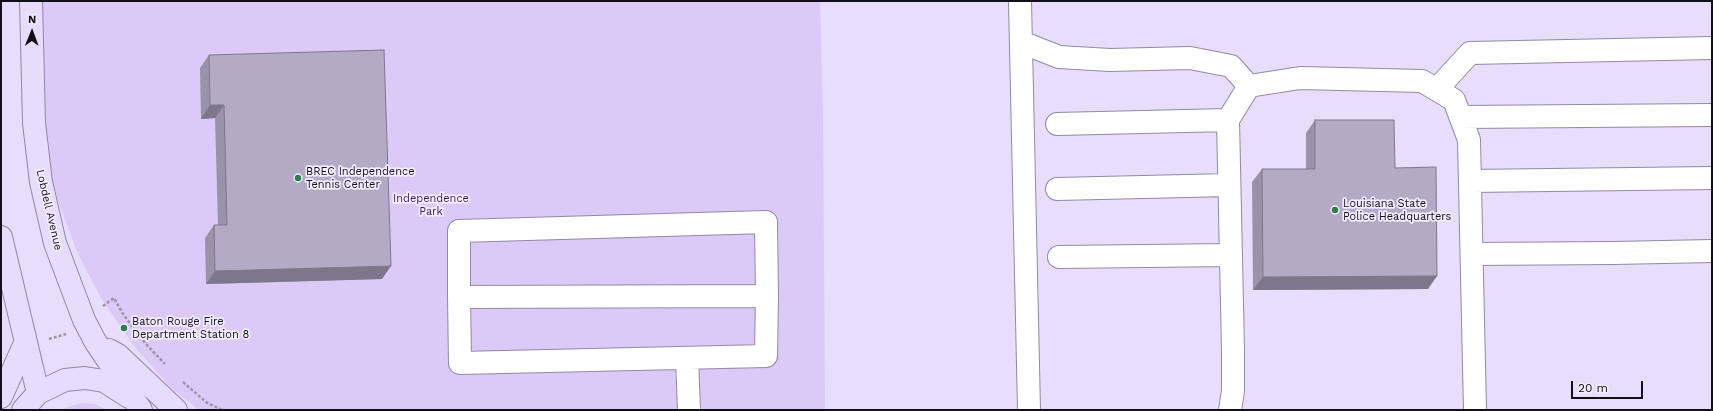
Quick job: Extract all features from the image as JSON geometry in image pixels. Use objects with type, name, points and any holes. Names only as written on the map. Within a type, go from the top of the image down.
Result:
[{"type":"main road","name":"Lobdell Avenue","points":[[31,1],[34,123],[41,182],[55,243],[84,320],[96,342],[138,405]]},
{"type":"main road","points":[[1,237],[22,324],[25,344],[25,404]]},
{"type":"main road","points":[[96,342],[118,355],[176,410]]},
{"type":"main road","points":[[1,397],[25,344]]},
{"type":"main road","points":[[25,404],[65,380],[85,378],[104,381],[118,388],[138,405]]},
{"type":"street","points":[[1020,1],[1029,410]]},
{"type":"street","points":[[1021,42],[1059,57],[1110,60],[1190,58],[1231,66],[1249,86]]},
{"type":"street","points":[[1437,90],[1470,53],[1712,48]]},
{"type":"street","points":[[1230,410],[1233,391],[1233,350],[1228,120],[1249,86],[1300,78],[1422,81],[1454,100],[1469,140],[1475,410]]},
{"type":"street","points":[[1460,117],[1712,115]]},
{"type":"street","points":[[1057,124],[1228,120]]},
{"type":"street","points":[[1470,181],[1712,178]]},
{"type":"street","points":[[1057,189],[1229,186]]},
{"type":"street","points":[[766,222],[766,356],[460,363],[459,297],[459,231],[766,222]]},
{"type":"street","points":[[1472,254],[1712,251]]},
{"type":"street","points":[[1059,258],[1231,255]]},
{"type":"street","points":[[459,297],[767,296]]},
{"type":"street","points":[[687,358],[689,410]]},
{"type":"path","points":[[106,304],[114,298],[123,314],[144,343],[168,368]]},
{"type":"path","points":[[48,339],[67,334]]},
{"type":"path","points":[[178,377],[206,402],[222,410]]},
{"type":"green space","name":"Independence Park","points":[[39,1],[820,1],[823,113],[825,410],[199,410],[170,387],[134,346],[101,298],[77,252],[58,201],[45,150]]},
{"type":"green space","points":[[82,403],[95,404],[107,410],[61,410]]},
{"type":"building","name":"BREC Independence Tennis Center","points":[[384,50],[391,266],[215,271],[214,225],[227,225],[224,105],[210,105],[209,55]]},
{"type":"building","points":[[1315,120],[1394,120],[1395,168],[1436,167],[1437,276],[1263,277],[1262,169],[1315,169]]},
{"type":"place","name":"BREC Independence Tennis Center","points":[[298,178]]},
{"type":"place","name":"Louisiana State Police Headquarters","points":[[1335,210]]},
{"type":"place","name":"Baton Rouge Fire Department Station 8","points":[[124,328]]}]
